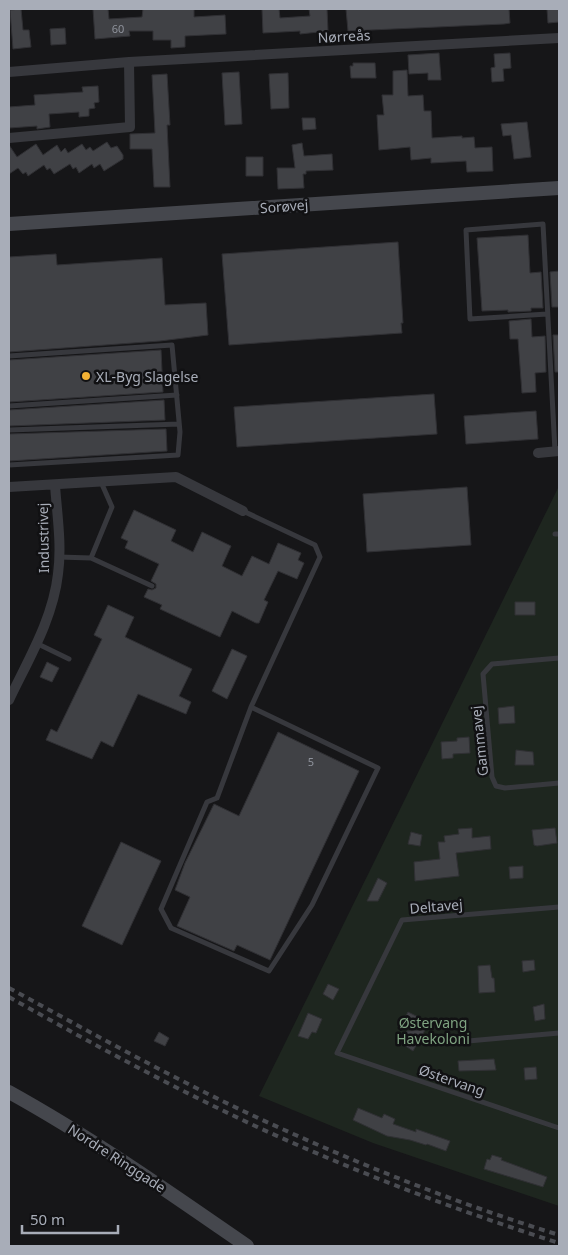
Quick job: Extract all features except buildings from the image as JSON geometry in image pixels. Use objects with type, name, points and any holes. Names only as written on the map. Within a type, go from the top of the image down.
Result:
[{"type":"street","name":"Nørreås","points":[[9,72],[129,62],[559,38]]},
{"type":"street","points":[[9,138],[130,127],[129,62]]},
{"type":"street","name":"Sorøvej","points":[[9,224],[559,188]]},
{"type":"street","points":[[538,453],[557,451]]},
{"type":"street","name":"Industrivej","points":[[9,487],[176,477],[243,511]]},
{"type":"street","name":"Industrivej","points":[[9,700],[36,643],[52,602],[58,574],[59,557],[55,485]]},
{"type":"street","name":"Nordre Ringgade","points":[[9,1092],[72,1128],[247,1246]]},
{"type":"lane","points":[[547,314],[470,319],[466,230],[543,224],[547,314],[557,451]]},
{"type":"lane","points":[[9,356],[172,345],[179,424],[178,455],[9,465]]},
{"type":"lane","points":[[9,406],[177,395]]},
{"type":"lane","points":[[9,430],[179,424]]},
{"type":"lane","points":[[91,558],[112,507],[100,482]]},
{"type":"lane","points":[[243,511],[315,545],[320,557],[251,707],[217,798],[207,802],[160,909],[171,928],[269,971],[312,905],[378,768],[251,707]]},
{"type":"lane","points":[[59,557],[91,558],[152,586]]},
{"type":"lane","points":[[36,643],[69,659]]},
{"type":"lane","name":"Gammavej","points":[[559,658],[492,664],[483,674],[492,777],[496,786],[505,788],[559,783]]},
{"type":"lane","name":"Deltavej","points":[[337,1053],[402,920],[559,907]]},
{"type":"lane","points":[[457,1042],[559,1034]]},
{"type":"lane","name":"Østervang","points":[[337,1053],[559,1128]]},
{"type":"green space","name":"Østervang Havekoloni","points":[[559,486],[559,1206],[373,1143],[259,1096]]},
{"type":"railway","points":[[9,988],[162,1071],[293,1134],[444,1196],[559,1235]]},
{"type":"railway","points":[[9,997],[160,1079],[291,1142],[404,1189],[559,1243]]},
{"type":"place","name":"XL-Byg Slagelse","points":[[86,376]]}]
